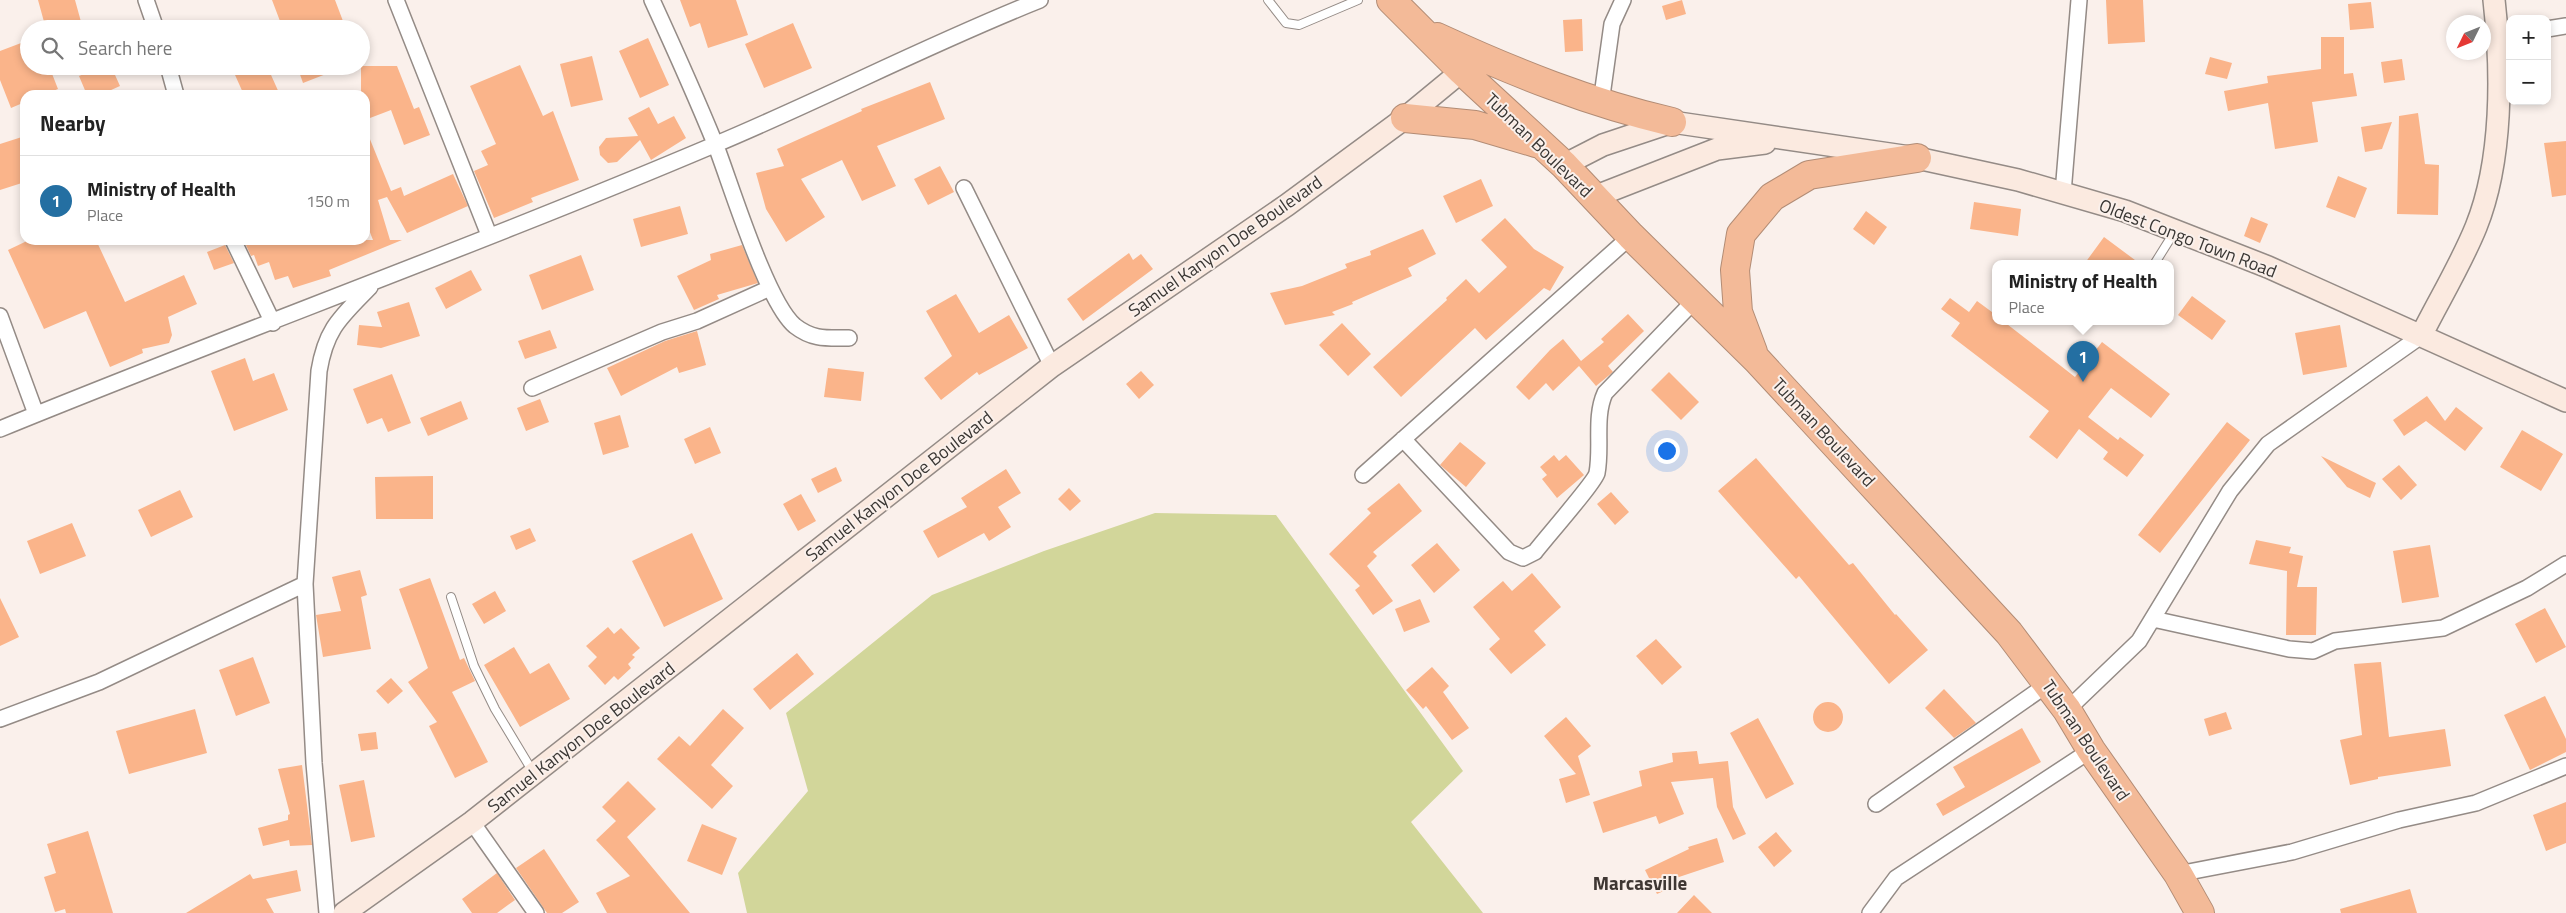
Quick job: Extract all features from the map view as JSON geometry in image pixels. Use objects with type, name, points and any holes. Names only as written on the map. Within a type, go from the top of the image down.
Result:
[{"type":"highway","name":"Tubman Boulevard","points":[[1391,0],[1462,71],[1564,165],[1631,236],[1757,360],[1954,570],[2009,633],[2067,710],[2091,750],[2178,874],[2200,913]]},
{"type":"highway","points":[[1421,30],[1524,76],[1601,103],[1672,122]]},
{"type":"highway","points":[[1406,118],[1475,125],[1543,145]]},
{"type":"highway","points":[[1757,360],[1738,312],[1735,270],[1741,234],[1772,197],[1809,176],[1918,158]]},
{"type":"street","points":[[146,0],[153,20]]},
{"type":"street","points":[[396,0],[489,235]]},
{"type":"street","points":[[652,0],[716,145],[770,288],[783,312],[794,325],[813,338],[849,338]]},
{"type":"street","points":[[0,429],[375,283],[489,235],[716,145],[977,25],[1040,0]]},
{"type":"street","points":[[1601,103],[1612,24],[1624,0]]},
{"type":"street","points":[[2062,193],[2078,0]]},
{"type":"street","points":[[2067,710],[2139,641],[2230,491],[2268,444],[2422,336],[2476,226],[2496,156],[2504,37],[2494,0]]},
{"type":"street","points":[[2551,28],[2566,26]]},
{"type":"street","name":"Samuel Kanyon Doe Boulevard","points":[[344,913],[472,822],[1052,366],[1287,205],[1406,118],[1462,71]]},
{"type":"street","points":[[170,75],[175,90]]},
{"type":"street","points":[[1564,165],[1603,145],[1672,122],[1790,140]]},
{"type":"street","points":[[1594,197],[1717,149],[1790,140]]},
{"type":"street","name":"Oldest Congo Town Road","points":[[1790,140],[1918,158],[2018,180],[2125,211],[2268,267],[2566,401]]},
{"type":"street","points":[[964,188],[1052,366]]},
{"type":"street","points":[[1363,475],[1631,236]]},
{"type":"street","points":[[235,245],[273,323]]},
{"type":"street","points":[[327,913],[314,764],[305,584],[319,371],[323,348],[334,325],[375,283]]},
{"type":"street","points":[[532,388],[662,332],[697,322],[770,288]]},
{"type":"street","points":[[1404,439],[1509,552],[1523,558],[1534,552],[1597,476],[1600,444],[1599,405],[1605,393],[1695,300]]},
{"type":"street","points":[[0,316],[36,414]]},
{"type":"street","points":[[2153,619],[2289,649],[2314,650],[2335,641],[2443,628],[2527,588],[2566,564]]},
{"type":"street","points":[[0,718],[99,682],[305,584]]},
{"type":"street","points":[[1876,804],[2048,684]]},
{"type":"street","points":[[1870,913],[1896,878],[2091,750]]},
{"type":"street","points":[[2178,874],[2292,852],[2399,820],[2476,803],[2566,766]]},
{"type":"street","points":[[472,822],[536,913]]},
{"type":"lane","points":[[1268,0],[1286,22],[1299,25],[1358,0]]},
{"type":"lane","points":[[2157,260],[2175,230]]},
{"type":"lane","points":[[451,597],[474,666],[495,708],[534,773]]},
{"type":"green space","points":[[1155,513],[1276,515],[1463,771],[1411,822],[1483,913],[747,913],[738,873],[808,791],[786,713],[932,595],[1044,551]]},
{"type":"building","points":[[38,0],[75,0],[81,20],[44,20]]},
{"type":"building","points":[[272,0],[335,0],[343,20],[280,20]]},
{"type":"building","points":[[680,0],[736,0],[748,35],[708,48],[700,23],[690,27]]},
{"type":"building","points":[[1682,0],[1686,14],[1666,20],[1662,6]]},
{"type":"building","points":[[2106,0],[2143,0],[2145,42],[2108,44]]},
{"type":"building","points":[[2371,2],[2374,28],[2350,30],[2348,4]]},
{"type":"building","points":[[1582,19],[1583,51],[1565,52],[1563,20]]},
{"type":"building","points":[[793,23],[812,68],[764,88],[745,44]]},
{"type":"building","points":[[2321,37],[2344,37],[2344,74],[2353,73],[2357,96],[2312,102],[2318,142],[2275,149],[2268,103],[2228,111],[2224,91],[2268,83],[2267,76],[2321,69]]},
{"type":"building","points":[[648,38],[669,85],[640,98],[619,51]]},
{"type":"building","points":[[20,43],[20,75],[53,75],[58,89],[20,90],[20,104],[11,108],[0,80],[0,51]]},
{"type":"building","points":[[592,56],[603,100],[571,107],[560,64]]},
{"type":"building","points":[[2210,57],[2232,63],[2227,79],[2205,74]]},
{"type":"building","points":[[2402,59],[2405,80],[2384,83],[2381,62]]},
{"type":"building","points":[[520,65],[543,116],[553,111],[579,180],[531,198],[533,202],[494,218],[474,171],[488,165],[481,151],[496,144],[470,86]]},
{"type":"building","points":[[370,66],[397,66],[414,109],[419,107],[430,135],[404,145],[391,110],[370,118],[370,90],[361,90],[361,75],[370,75]]},
{"type":"building","points":[[115,75],[120,86],[111,90],[85,90],[79,76]]},
{"type":"building","points":[[235,75],[271,75],[278,90],[242,90]]},
{"type":"building","points":[[300,75],[324,75],[303,83]]},
{"type":"building","points":[[930,82],[945,119],[877,146],[896,186],[862,201],[842,160],[801,179],[825,217],[786,242],[766,209],[756,173],[784,166],[777,149],[862,111],[861,109]]},
{"type":"building","points":[[649,107],[658,124],[674,116],[686,138],[651,160],[640,140],[617,162],[608,163],[600,155],[599,147],[606,138],[638,136],[628,118]]},
{"type":"building","points":[[2418,113],[2425,164],[2439,165],[2438,215],[2397,214],[2399,116]]},
{"type":"building","points":[[2392,122],[2382,149],[2365,152],[2361,127]]},
{"type":"building","points":[[20,138],[20,184],[0,190],[0,144]]},
{"type":"building","points":[[370,139],[391,191],[401,187],[404,196],[453,174],[468,206],[407,233],[387,197],[378,200],[390,240],[402,240],[329,270],[331,276],[293,288],[288,276],[275,280],[269,262],[258,266],[254,255],[251,256],[246,245],[370,245],[370,240],[373,240],[370,232]]},
{"type":"building","points":[[2566,141],[2566,195],[2552,197],[2544,143]]},
{"type":"building","points":[[940,166],[954,192],[928,205],[914,179]]},
{"type":"building","points":[[2338,176],[2367,188],[2355,218],[2326,207]]},
{"type":"building","points":[[1481,179],[1493,206],[1456,223],[1443,196]]},
{"type":"building","points":[[1974,202],[2021,209],[2018,236],[1970,229]]},
{"type":"building","points":[[680,206],[688,234],[641,247],[633,219]]},
{"type":"building","points":[[1866,211],[1887,227],[1874,245],[1853,229]]},
{"type":"building","points":[[2251,217],[2268,224],[2260,243],[2244,236]]},
{"type":"building","points":[[1505,218],[1534,249],[1564,267],[1550,291],[1544,288],[1486,340],[1475,328],[1401,397],[1373,367],[1447,300],[1446,298],[1466,279],[1479,293],[1507,267],[1481,240]]},
{"type":"building","points":[[1423,229],[1436,254],[1408,268],[1412,276],[1332,312],[1335,315],[1285,325],[1270,293],[1302,286],[1347,268],[1345,264],[1371,255],[1370,251]]},
{"type":"building","points":[[2104,237],[2135,260],[2087,260]]},
{"type":"building","points":[[20,244],[98,245],[125,302],[184,275],[197,304],[168,317],[172,335],[169,343],[142,349],[143,353],[110,367],[86,311],[44,329],[8,250]]},
{"type":"building","points":[[225,245],[234,263],[214,270],[207,252]]},
{"type":"building","points":[[742,245],[758,283],[717,295],[719,299],[694,310],[677,276],[711,260],[710,254]]},
{"type":"building","points":[[1129,253],[1133,260],[1141,254],[1153,269],[1083,321],[1067,299]]},
{"type":"building","points":[[581,255],[594,290],[542,310],[529,275]]},
{"type":"building","points":[[471,270],[482,290],[446,309],[435,288]]},
{"type":"building","points":[[956,294],[979,333],[1009,315],[1028,348],[979,375],[977,372],[941,400],[924,378],[952,356],[926,311]]},
{"type":"building","points":[[2192,296],[2226,321],[2212,340],[2178,315]]},
{"type":"building","points":[[1950,298],[1969,312],[1977,301],[1992,312],[1992,325],[2008,325],[2075,377],[2102,342],[2170,394],[2151,418],[2111,388],[2088,417],[2118,440],[2120,437],[2144,455],[2127,477],[2103,459],[2108,452],[2079,429],[2057,459],[2029,437],[2049,411],[1951,336],[1960,323],[1941,309]]},
{"type":"building","points":[[409,302],[420,336],[381,348],[357,345],[359,325],[382,327],[377,312]]},
{"type":"building","points":[[1628,314],[1644,331],[1608,366],[1613,372],[1596,386],[1579,366],[1553,391],[1546,383],[1529,400],[1516,387],[1550,350],[1563,339],[1581,361],[1604,342],[1601,339]]},
{"type":"building","points":[[1342,323],[1371,354],[1348,376],[1319,345]]},
{"type":"building","points":[[2340,325],[2347,367],[2303,375],[2295,333]]},
{"type":"building","points":[[550,330],[557,348],[525,359],[518,341]]},
{"type":"building","points":[[697,331],[706,365],[679,373],[677,367],[621,396],[607,368],[665,341]]},
{"type":"building","points":[[245,358],[253,381],[274,373],[288,410],[234,431],[211,371]]},
{"type":"building","points":[[828,368],[864,372],[861,401],[824,397]]},
{"type":"building","points":[[1141,371],[1154,385],[1139,399],[1126,384]]},
{"type":"building","points":[[1669,372],[1699,402],[1681,420],[1651,390]]},
{"type":"building","points":[[392,374],[411,423],[388,432],[382,418],[367,424],[353,389]]},
{"type":"building","points":[[2427,396],[2445,421],[2456,407],[2483,428],[2465,451],[2426,421],[2404,436],[2393,420]]},
{"type":"building","points":[[540,399],[549,422],[526,431],[517,408]]},
{"type":"building","points":[[461,401],[468,419],[428,436],[420,418]]},
{"type":"building","points":[[620,415],[629,447],[603,455],[594,423]]},
{"type":"building","points":[[2227,422],[2250,440],[2160,553],[2138,535]]},
{"type":"building","points":[[710,427],[721,453],[695,464],[684,439]]},
{"type":"building","points":[[2522,430],[2563,454],[2541,491],[2500,467]]},
{"type":"building","points":[[1460,442],[1486,463],[1466,487],[1440,465]]},
{"type":"building","points":[[1554,455],[1559,461],[1566,455],[1584,475],[1557,498],[1542,479],[1547,475],[1540,467]]},
{"type":"building","points":[[2321,456],[2376,483],[2370,498],[2347,487]]},
{"type":"building","points":[[1756,458],[1849,565],[1853,563],[1895,615],[1928,650],[1889,684],[1799,576],[1796,579],[1718,491]]},
{"type":"building","points":[[2399,465],[2417,485],[2401,500],[2382,479]]},
{"type":"building","points":[[836,467],[842,481],[818,493],[811,479]]},
{"type":"building","points":[[1006,469],[1021,493],[998,507],[1011,527],[989,541],[984,533],[938,558],[923,531],[967,507],[961,498]]},
{"type":"building","points":[[433,476],[433,519],[376,519],[375,477]]},
{"type":"building","points":[[1399,483],[1422,511],[1373,552],[1377,556],[1367,566],[1393,601],[1373,615],[1355,590],[1360,586],[1329,554],[1371,513],[1367,509]]},
{"type":"building","points":[[1069,488],[1081,501],[1070,511],[1058,499]]},
{"type":"building","points":[[180,490],[193,517],[151,537],[138,510]]},
{"type":"building","points":[[1611,492],[1629,512],[1615,525],[1597,504]]},
{"type":"building","points":[[801,494],[816,521],[798,531],[783,504]]},
{"type":"building","points":[[72,523],[86,556],[40,574],[27,541]]},
{"type":"building","points":[[530,528],[536,541],[516,550],[510,536]]},
{"type":"building","points":[[692,533],[723,599],[664,627],[632,561]]},
{"type":"building","points":[[2256,540],[2291,547],[2289,553],[2303,556],[2297,587],[2317,587],[2316,635],[2286,635],[2287,571],[2249,564]]},
{"type":"building","points":[[1437,543],[1460,570],[1434,593],[1411,565]]},
{"type":"building","points":[[2430,545],[2439,597],[2402,603],[2393,551]]},
{"type":"building","points":[[360,570],[367,595],[361,597],[371,649],[323,657],[316,615],[341,611],[332,577]]},
{"type":"building","points":[[1532,573],[1561,607],[1534,631],[1546,645],[1511,674],[1489,649],[1500,639],[1473,607],[1503,581],[1512,591]]},
{"type":"building","points":[[430,578],[460,660],[464,658],[475,681],[452,692],[488,762],[455,778],[429,726],[437,722],[408,682],[428,668],[399,589]]},
{"type":"building","points":[[495,591],[506,611],[484,624],[472,604]]},
{"type":"building","points":[[0,598],[19,637],[0,646]]},
{"type":"building","points":[[1420,599],[1430,622],[1404,632],[1395,609]]},
{"type":"building","points":[[2545,608],[2566,647],[2536,663],[2515,624]]},
{"type":"building","points":[[608,627],[614,634],[621,628],[640,648],[632,655],[635,657],[628,664],[631,668],[618,680],[614,676],[605,685],[588,666],[597,657],[586,646]]},
{"type":"building","points":[[1656,639],[1682,667],[1662,685],[1636,656]]},
{"type":"building","points":[[514,647],[530,674],[549,663],[570,699],[520,727],[484,665]]},
{"type":"building","points":[[797,653],[814,674],[770,710],[753,689]]},
{"type":"building","points":[[253,657],[270,703],[236,716],[219,670]]},
{"type":"building","points":[[2381,662],[2389,737],[2445,729],[2451,766],[2378,777],[2378,779],[2350,785],[2340,740],[2362,735],[2354,664]]},
{"type":"building","points":[[1432,667],[1449,686],[1443,692],[1469,728],[1452,740],[1426,706],[1423,709],[1406,690]]},
{"type":"building","points":[[391,678],[403,691],[388,704],[376,691]]},
{"type":"building","points":[[1944,689],[1976,723],[1954,738],[1925,708]]},
{"type":"building","points":[[2545,696],[2566,739],[2566,752],[2530,770],[2504,715]]},
{"type":"building","points":[[1828,702],[1839,706],[1843,717],[1839,728],[1828,732],[1817,728],[1813,717],[1817,706]]},
{"type":"building","points":[[195,709],[207,753],[129,774],[116,731]]},
{"type":"building","points":[[723,709],[744,728],[711,765],[733,786],[712,809],[657,759],[679,736],[690,746]]},
{"type":"building","points":[[2226,712],[2232,729],[2209,736],[2204,719]]},
{"type":"building","points":[[1566,717],[1591,746],[1578,756],[1590,795],[1566,803],[1559,779],[1576,774],[1544,736]]},
{"type":"building","points":[[1758,718],[1794,784],[1766,799],[1730,733]]},
{"type":"building","points":[[2022,728],[2041,762],[1943,816],[1936,804],[1965,787],[1953,767]]},
{"type":"building","points":[[376,732],[378,749],[361,751],[358,734]]},
{"type":"building","points":[[1697,751],[1699,764],[1728,761],[1733,807],[1746,834],[1733,840],[1717,807],[1713,778],[1671,782],[1684,814],[1659,824],[1656,816],[1603,833],[1593,802],[1642,786],[1639,771],[1673,762],[1672,753]]},
{"type":"building","points":[[302,765],[312,845],[290,846],[289,840],[263,846],[258,828],[288,820],[288,815],[290,814],[278,769]]},
{"type":"building","points":[[364,780],[375,837],[351,842],[339,785]]},
{"type":"building","points":[[628,781],[656,809],[627,837],[690,913],[607,913],[596,893],[630,876],[596,840],[616,821],[602,807]]},
{"type":"building","points":[[2566,802],[2566,843],[2546,851],[2533,815]]},
{"type":"building","points":[[702,824],[737,838],[722,875],[687,861]]},
{"type":"building","points":[[88,831],[113,913],[66,913],[65,909],[55,912],[44,877],[56,873],[47,844]]},
{"type":"building","points":[[1776,832],[1792,851],[1774,867],[1758,847]]},
{"type":"building","points":[[1717,838],[1724,862],[1676,878],[1681,883],[1657,894],[1645,870],[1689,849],[1688,847]]},
{"type":"building","points":[[544,849],[579,902],[562,913],[547,913],[516,868]]},
{"type":"building","points":[[297,870],[301,891],[266,899],[274,913],[186,913],[250,874],[253,879]]},
{"type":"building","points":[[497,873],[515,900],[497,913],[472,913],[462,899]]},
{"type":"building","points":[[2410,889],[2417,913],[2341,913],[2340,909]]},
{"type":"building","points":[[1694,895],[1712,913],[1677,913]]},
{"type":"place","name":"Ministry of Health","points":[[2083,382]]},
{"type":"district","name":"Marcasville","points":[[1640,882]]}]
